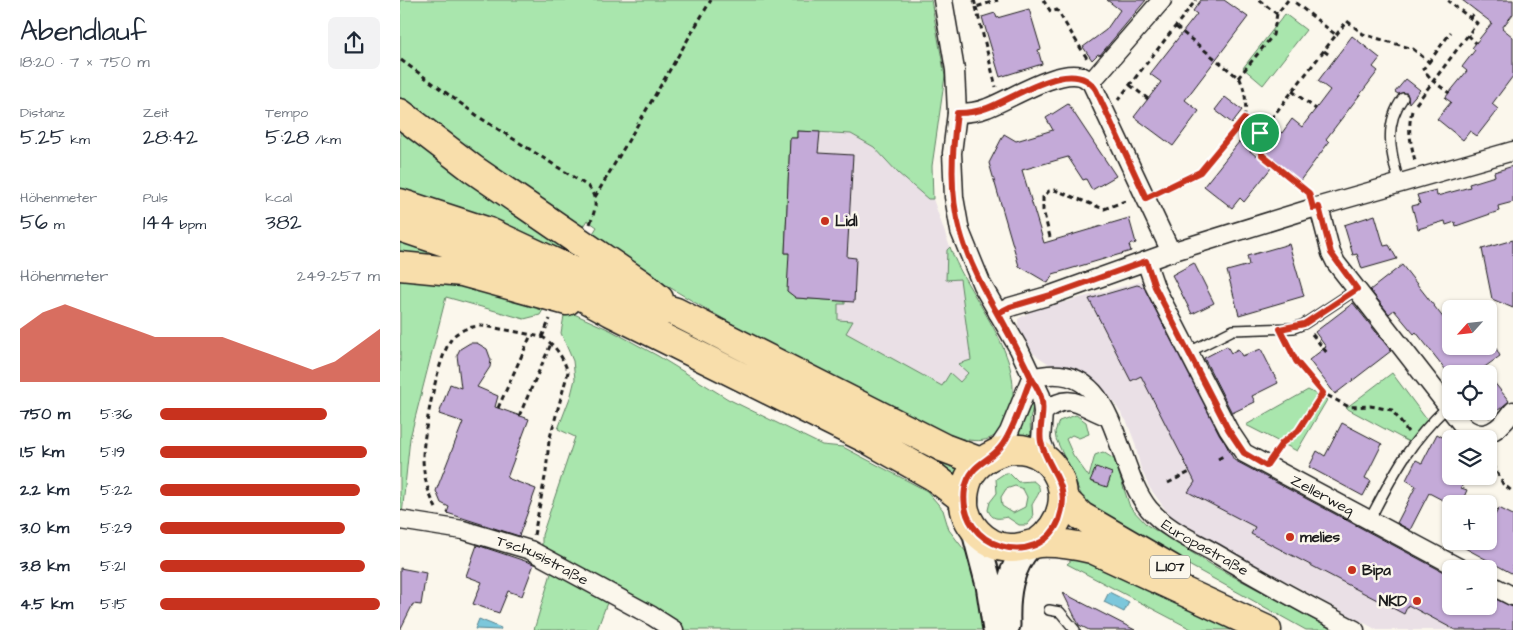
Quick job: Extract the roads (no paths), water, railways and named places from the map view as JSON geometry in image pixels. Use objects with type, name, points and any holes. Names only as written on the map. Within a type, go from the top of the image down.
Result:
[{"type":"main road","points":[[400,113],[473,169],[641,284],[676,312]]},
{"type":"main road","points":[[400,203],[488,232],[635,300],[676,312],[944,448],[988,458],[1018,448],[1036,453],[1051,464],[1060,481],[1064,499],[1058,521],[1050,534],[1034,544],[1017,562],[1010,581],[1007,630]]},
{"type":"main road","points":[[400,227],[543,275],[611,312],[878,445],[933,476],[964,500]]},
{"type":"main road","points":[[400,266],[462,272],[611,312]]},
{"type":"main road","name":"L107","points":[[988,458],[969,475],[964,500],[968,516],[974,528],[989,585],[996,630]]},
{"type":"main road","name":"L107","points":[[1064,499],[1087,520],[1280,630]]},
{"type":"main road","name":"L107","points":[[974,528],[982,537],[995,546],[1011,549],[1034,544],[1061,543],[1092,549],[1268,630]]},
{"type":"street","points":[[943,0],[955,70],[957,113],[952,153],[954,197],[960,231],[982,285],[1019,349],[1041,396],[1043,412],[1041,440],[1051,464]]},
{"type":"street","points":[[1095,77],[1162,0]]},
{"type":"street","points":[[957,113],[973,113],[1027,89],[1066,76],[1095,77]]},
{"type":"street","points":[[1095,77],[1104,108],[1171,252]]},
{"type":"street","points":[[998,313],[1010,307],[1051,295],[1171,252],[1420,178],[1512,148]]},
{"type":"street","points":[[1316,208],[1331,253],[1442,400]]},
{"type":"street","name":"Zellerweg","points":[[1146,261],[1155,287],[1239,447],[1266,466],[1370,519],[1445,560]]},
{"type":"street","name":"Europastraße","points":[[1031,378],[1046,374],[1076,380],[1091,390],[1102,401],[1137,490],[1148,508],[1165,524],[1285,594],[1355,630]]},
{"type":"street","points":[[988,458],[1009,432],[1031,378]]},
{"type":"street","points":[[1043,412],[1063,401],[1072,400],[1107,416]]},
{"type":"street","points":[[1458,420],[1473,434],[1483,435],[1492,432],[1513,411]]},
{"type":"street","name":"Tschusistraße","points":[[400,520],[450,528],[530,550],[652,616],[674,630]]},
{"type":"street","points":[[1497,589],[1512,597]]},
{"type":"lane","points":[[1400,183],[1389,135],[1395,109],[1403,98]]},
{"type":"lane","points":[[1189,352],[1233,330],[1280,329],[1304,324],[1357,289]]},
{"type":"lane","name":"Zellerweg","points":[[1370,519],[1401,459],[1442,412]]},
{"type":"lane","points":[[1049,610],[1060,612],[1074,630]]},
{"type":"water","points":[[1109,592],[1129,602],[1124,612],[1104,602]]},
{"type":"water","points":[[479,619],[501,628],[500,630],[475,629]]},
{"type":"place","name":"Lidl","points":[[825,221]]},
{"type":"place","name":"melies","points":[[1290,537]]},
{"type":"place","name":"Bipa","points":[[1352,570]]},
{"type":"place","name":"NKD","points":[[1417,601]]}]
